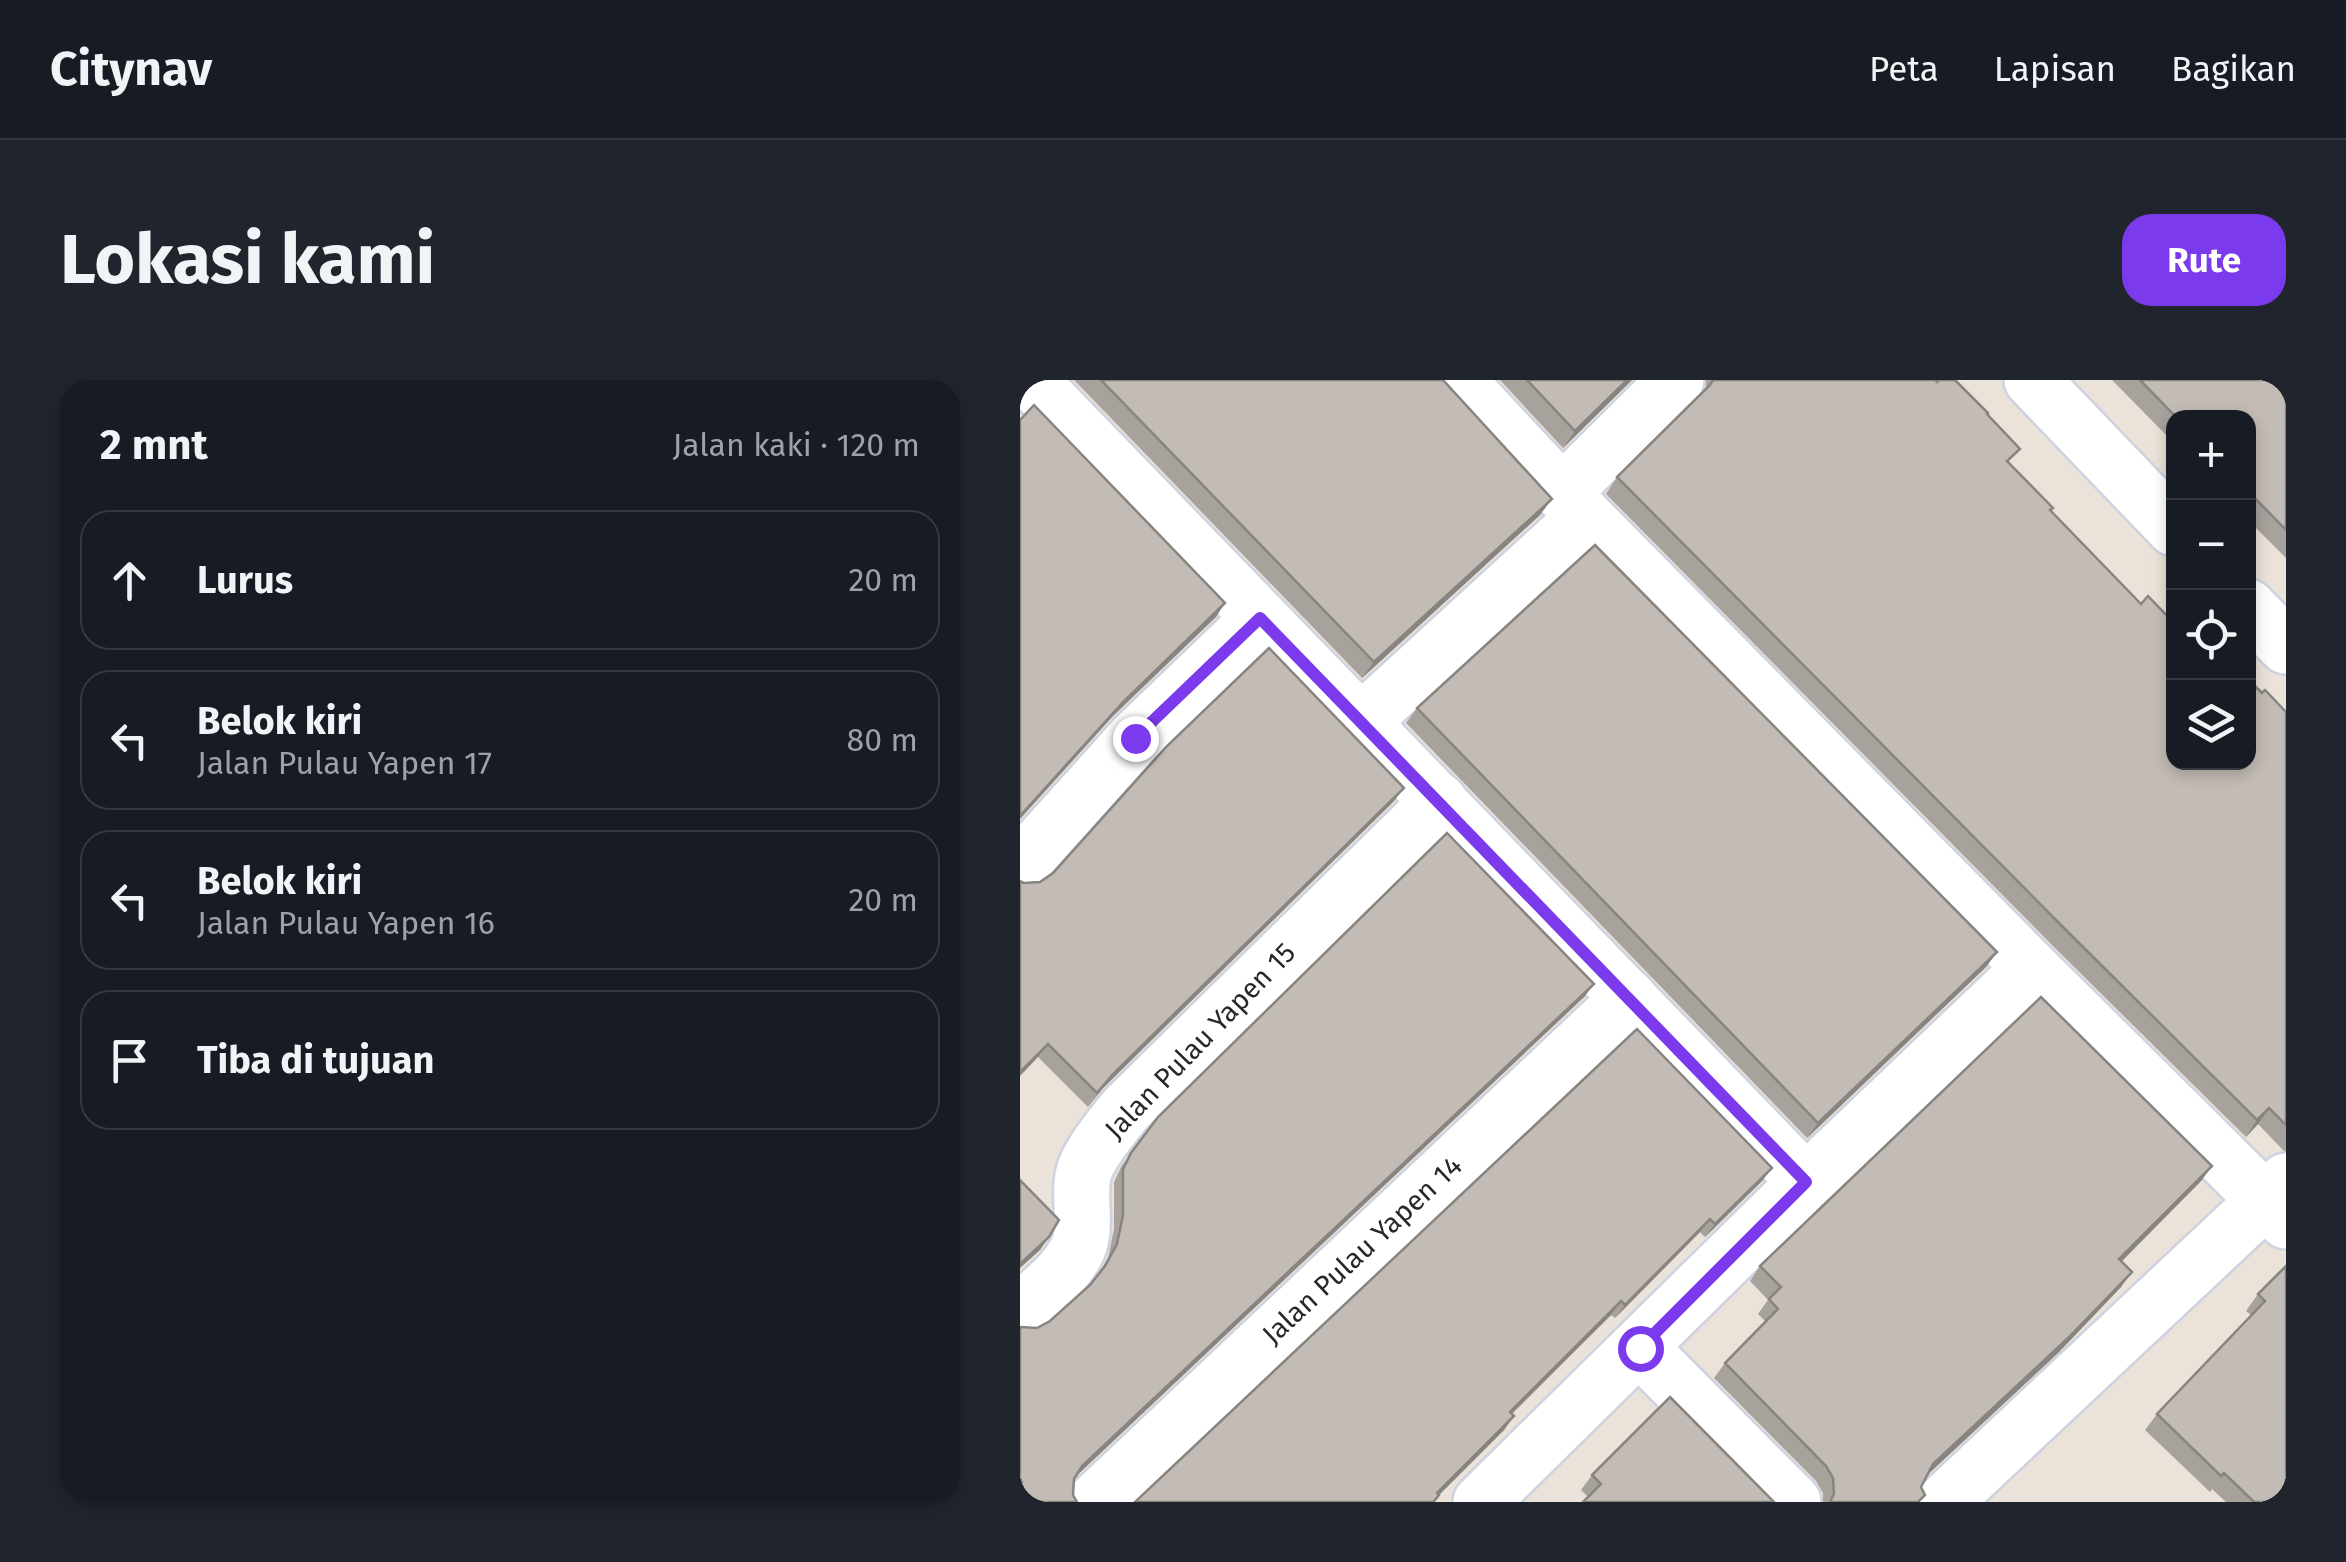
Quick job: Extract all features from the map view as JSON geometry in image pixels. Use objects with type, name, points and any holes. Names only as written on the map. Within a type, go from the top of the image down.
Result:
[{"type":"street","points":[[1030,380],[1806,1182]]},
{"type":"street","points":[[1458,380],[1574,505],[2031,968],[2279,1201],[1944,1502]]},
{"type":"street","points":[[1361,722],[1574,505],[1676,380]]},
{"type":"street","points":[[2032,380],[2166,520]]},
{"type":"street","points":[[2256,614],[2286,646]]},
{"type":"street","points":[[1020,866],[1135,738],[1260,618]]},
{"type":"street","name":"Jalan Pulau Yapen 15","points":[[1020,1311],[1060,1274],[1077,1252],[1082,1228],[1083,1174],[1125,1110],[1439,802]]},
{"type":"street","points":[[1482,1502],[1806,1182],[2031,968]]},
{"type":"street","name":"Jalan Pulau Yapen 14","points":[[1094,1502],[1628,998]]},
{"type":"street","points":[[1640,1348],[1793,1502]]},
{"type":"building","points":[[1101,380],[1443,380],[1552,499],[1374,662]]},
{"type":"building","points":[[1527,380],[1627,380],[1575,431]]},
{"type":"building","points":[[1713,380],[1955,380],[2020,449],[2007,461],[2053,508],[2050,510],[2141,604],[2148,596],[2166,615],[2166,770],[2256,770],[2256,687],[2262,693],[2265,690],[2286,712],[2286,1125],[2269,1108],[2257,1120],[1617,477]]},
{"type":"building","points":[[2140,380],[2286,380],[2286,530],[2256,499],[2256,410],[2169,410]]},
{"type":"building","points":[[1034,405],[1225,603],[1123,702],[1020,816],[1020,420]]},
{"type":"building","points":[[1595,545],[1997,952],[1818,1123],[1417,708]]},
{"type":"building","points":[[1269,648],[1404,788],[1097,1093],[1048,1044],[1020,1072],[1020,881],[1040,882],[1053,873],[1167,746]]},
{"type":"building","points":[[1447,833],[1594,984],[1082,1466],[1074,1479],[1073,1495],[1077,1502],[1020,1502],[1020,1327],[1037,1328],[1050,1321],[1105,1266],[1117,1244],[1123,1215],[1123,1169],[1131,1153],[1158,1117]]},
{"type":"building","points":[[2041,997],[2212,1166],[2119,1259],[2132,1272],[2068,1338],[1933,1464],[1921,1487],[1925,1495],[1918,1502],[1830,1502],[1833,1478],[1826,1466],[1725,1363],[1778,1309],[1769,1299],[1781,1287],[1760,1266]]},
{"type":"building","points":[[1637,1029],[1772,1168],[1715,1224],[1710,1219],[1625,1305],[1621,1301],[1510,1412],[1514,1416],[1437,1493],[1433,1502],[1135,1502]]},
{"type":"building","points":[[1020,1180],[1059,1220],[1049,1237],[1020,1264]]},
{"type":"building","points":[[2286,1266],[2286,1502],[2254,1502],[2157,1414],[2265,1301],[2258,1294]]},
{"type":"building","points":[[1670,1397],[1774,1502],[1583,1502],[1601,1484],[1592,1475]]},
{"type":"route","points":[[1135,738],[1260,618],[1806,1182],[1640,1348]]}]
